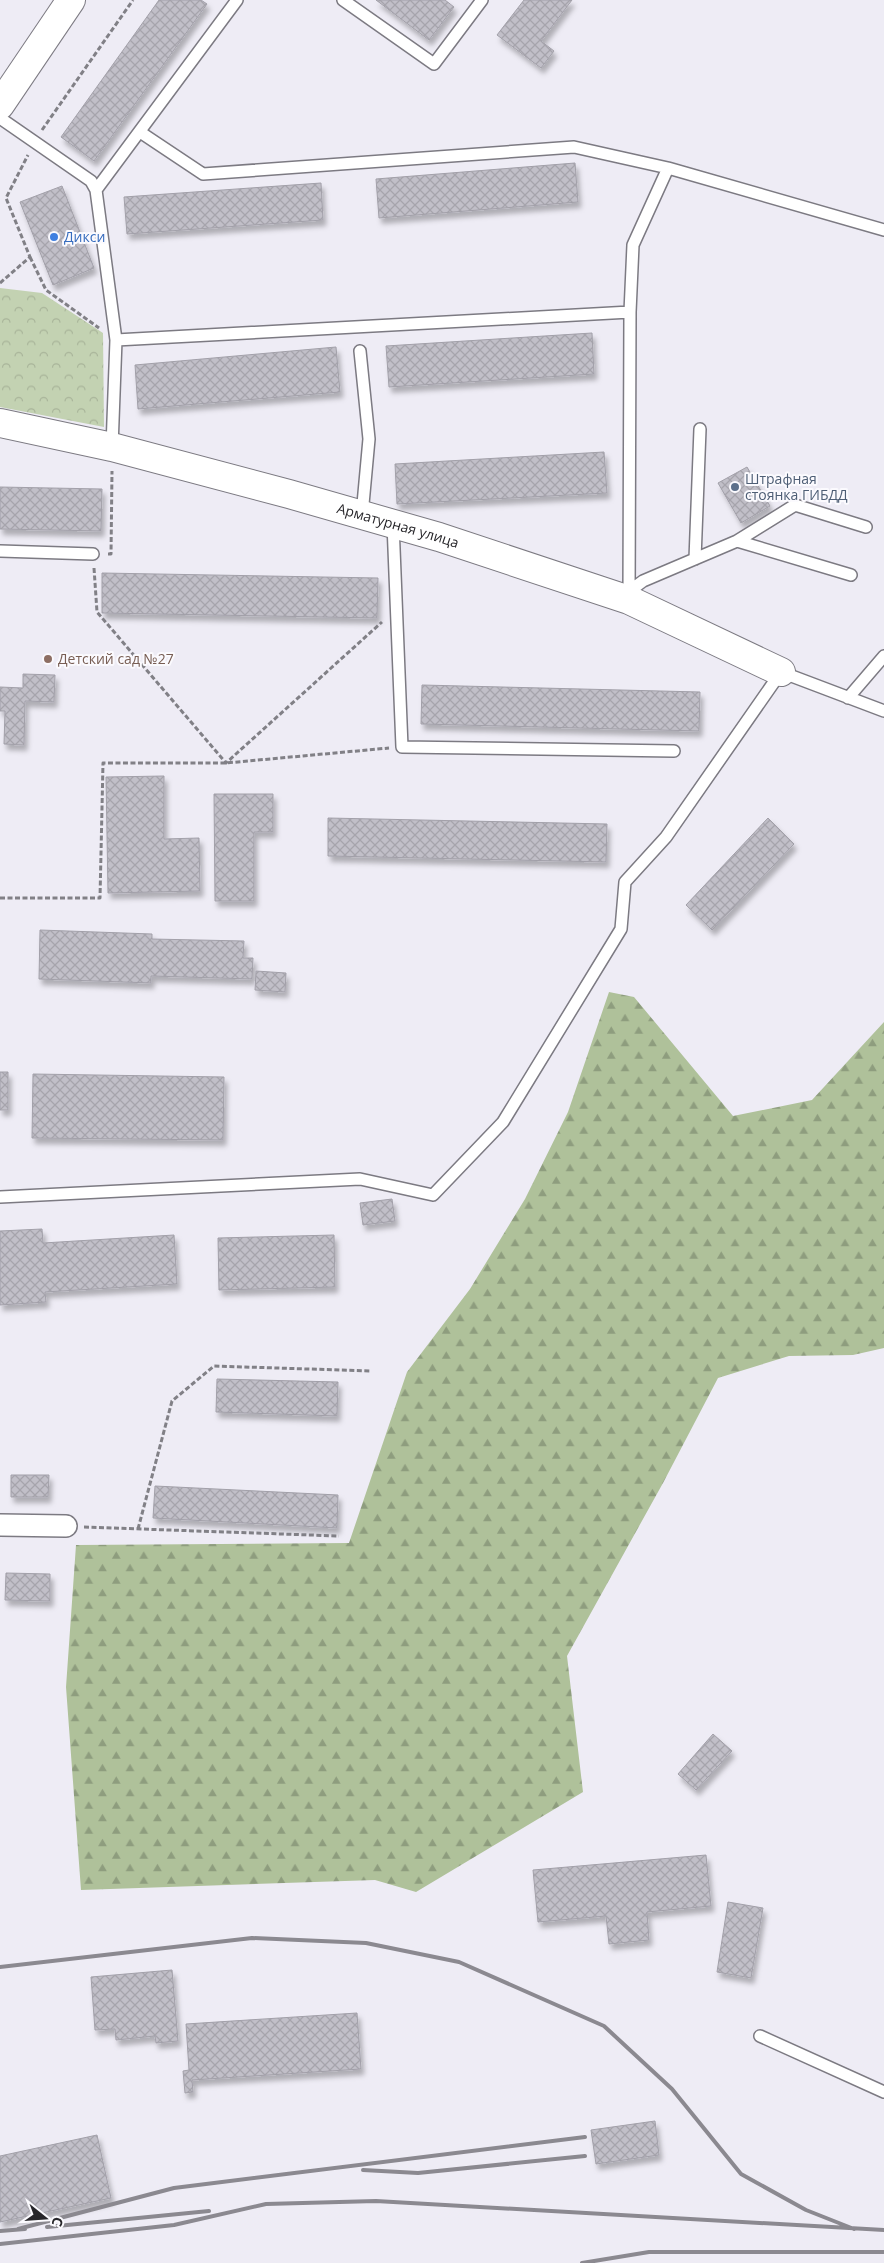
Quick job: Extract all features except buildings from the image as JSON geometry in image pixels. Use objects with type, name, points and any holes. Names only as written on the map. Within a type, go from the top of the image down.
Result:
[{"type":"street","points":[[0,105],[71,0]]},
{"type":"street","name":"Арматурная улица","points":[[0,424],[112,447],[394,524],[629,600],[781,672]]},
{"type":"street","points":[[0,1525],[66,1526]]},
{"type":"lane","points":[[96,190],[238,0]]},
{"type":"lane","points":[[343,0],[434,64],[482,0]]},
{"type":"lane","points":[[0,118],[91,181],[96,190],[116,340],[112,447]]},
{"type":"lane","points":[[140,132],[203,174],[574,148],[668,168],[884,230]]},
{"type":"lane","points":[[629,600],[630,312],[633,245],[668,168]]},
{"type":"lane","points":[[116,340],[630,312]]},
{"type":"lane","points":[[360,351],[368,439],[362,515]]},
{"type":"lane","points":[[695,559],[700,429]]},
{"type":"lane","points":[[629,600],[638,584],[737,541],[795,505],[866,527]]},
{"type":"lane","points":[[394,524],[402,747],[674,751]]},
{"type":"lane","points":[[737,541],[851,575]]},
{"type":"lane","points":[[0,551],[93,554]]},
{"type":"lane","points":[[848,698],[884,656]]},
{"type":"lane","points":[[0,1197],[360,1179],[433,1196],[503,1122],[622,929],[625,882],[666,837],[781,672],[884,711]]},
{"type":"lane","points":[[760,2036],[884,2092]]},
{"type":"path","points":[[116,340],[46,290],[30,257],[6,198],[34,142],[133,0]]},
{"type":"path","points":[[0,283],[30,257]]},
{"type":"path","points":[[112,447],[111,554],[93,554],[96,612],[226,763]]},
{"type":"path","points":[[226,763],[397,608]]},
{"type":"path","points":[[0,898],[100,898],[103,763],[226,763],[402,747]]},
{"type":"path","points":[[138,1529],[172,1401],[214,1366],[370,1371]]},
{"type":"path","points":[[66,1526],[339,1536]]},
{"type":"green space","points":[[0,288],[42,293],[103,333],[104,427],[0,407]]},
{"type":"green space","points":[[609,992],[634,997],[733,1116],[812,1100],[884,1022],[884,1348],[853,1355],[789,1356],[718,1378],[663,1483],[567,1656],[583,1792],[416,1892],[375,1880],[81,1890],[66,1687],[76,1545],[349,1543],[407,1372],[470,1289],[525,1199],[568,1112]]},
{"type":"railway","points":[[0,1967],[252,1938],[366,1943],[459,1962],[604,2026],[672,2089],[741,2174],[806,2210],[854,2229]]},
{"type":"railway","points":[[18,2229],[174,2188],[585,2137]]},
{"type":"railway","points":[[363,2170],[418,2173],[585,2156]]},
{"type":"railway","points":[[0,2244],[174,2225],[266,2204],[376,2201],[884,2230]]},
{"type":"railway","points":[[47,2227],[209,2211]]},
{"type":"railway","points":[[0,2231],[25,2229]]},
{"type":"railway","points":[[582,2263],[649,2252],[884,2252]]},
{"type":"place","name":"Дикси","points":[[54,237]]},
{"type":"place","name":"Штрафная стоянка ГИБДД","points":[[735,487]]},
{"type":"place","name":"Детский сад №27","points":[[48,659]]}]
